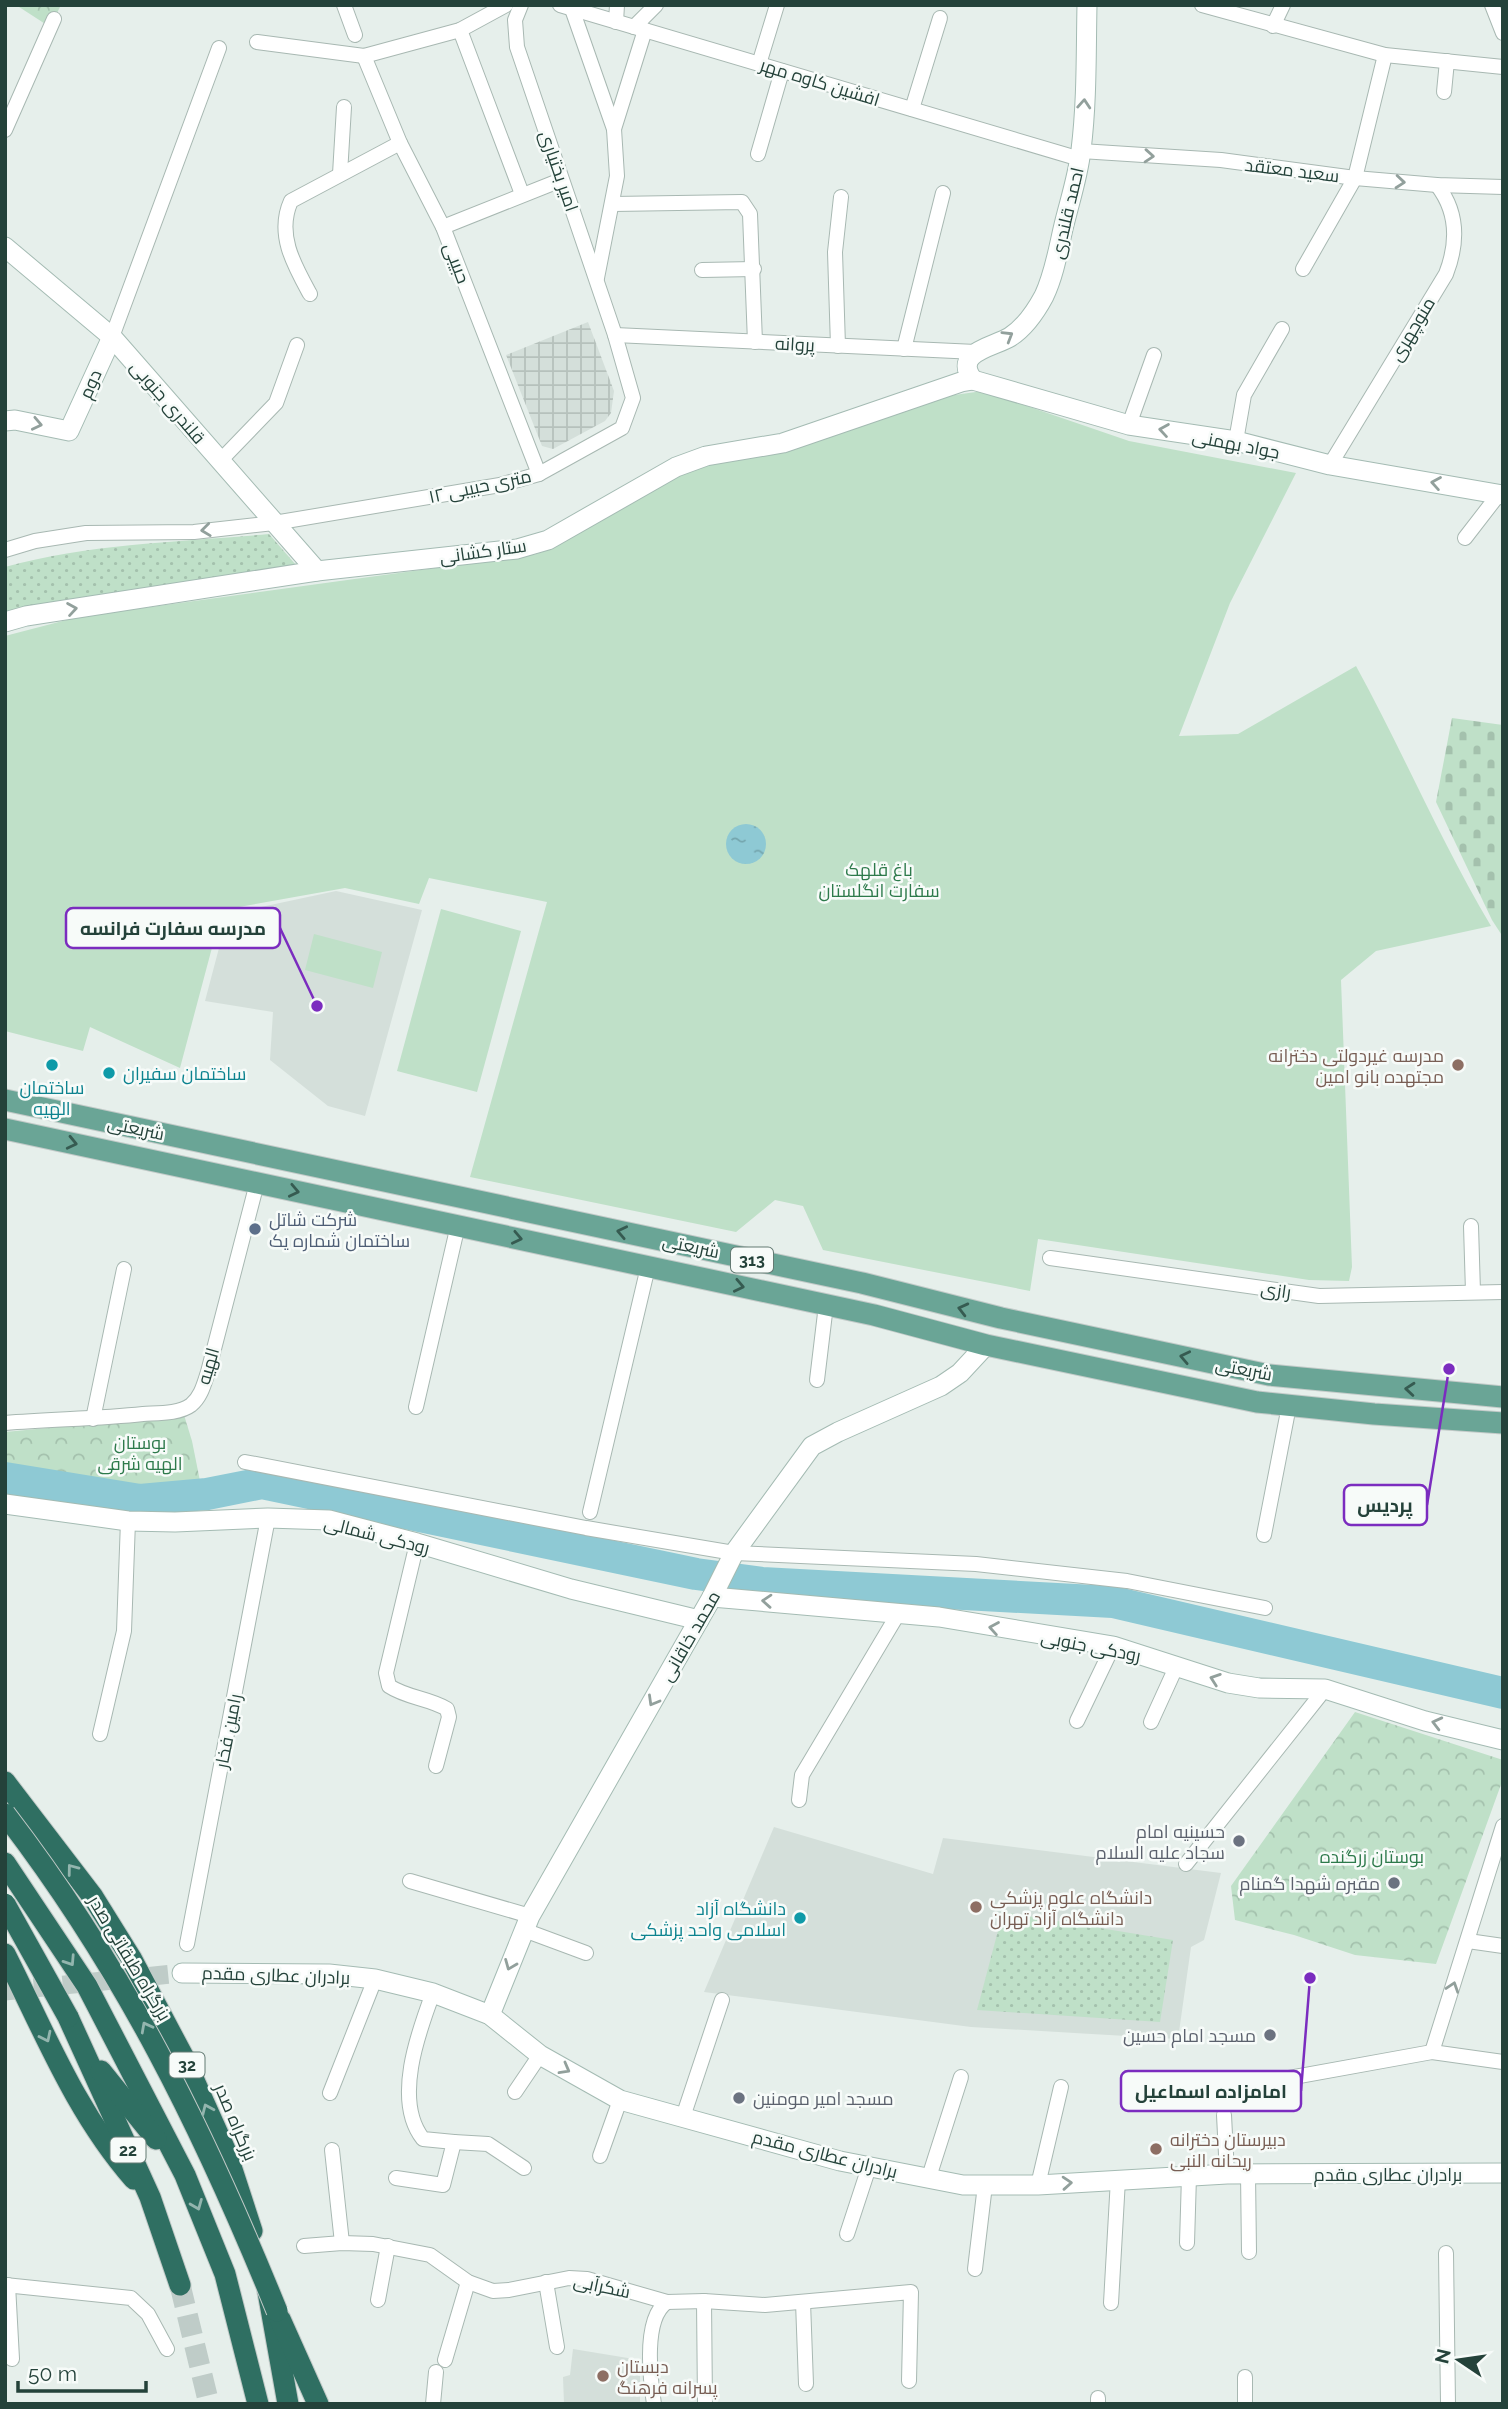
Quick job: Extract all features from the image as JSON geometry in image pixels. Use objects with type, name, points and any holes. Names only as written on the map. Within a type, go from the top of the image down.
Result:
[{"type":"highway","name":"بزرگراه صدر","points":[[5,1782],[93,1897],[131,1958],[184,2058],[227,2154],[263,2266],[288,2404]]},
{"type":"highway","name":"بزرگراه طبقاتی صدر","points":[[5,1814],[57,1882],[137,2011],[203,2138],[318,2404]]},
{"type":"highway","points":[[5,1863],[87,1986],[185,2175],[225,2273],[258,2404]]},
{"type":"highway","name":"22","points":[[5,1904],[68,2017],[150,2197],[180,2286]]},
{"type":"highway","points":[[5,1954],[81,2107],[112,2154],[150,2197]]},
{"type":"highway","points":[[82,2048],[185,2175]]},
{"type":"highway","points":[[276,2311],[301,2404]]},
{"type":"main road","name":"شریعتی","points":[[5,1100],[862,1283],[1001,1318],[1269,1375],[1503,1397]]},
{"type":"main road","name":"شریعتی","points":[[5,1129],[874,1315],[986,1345],[1224,1396],[1289,1406],[1503,1423]]},
{"type":"main road","points":[[986,1345],[1001,1318]]},
{"type":"street","points":[[344,5],[355,35]]},
{"type":"street","points":[[257,42],[363,56],[460,30],[506,5]]},
{"type":"street","name":"امیر بختیاری","points":[[521,5],[515,20],[517,47],[615,335]]},
{"type":"street","points":[[617,5],[617,22]]},
{"type":"street","points":[[596,281],[617,176],[614,129],[639,29],[656,5]]},
{"type":"street","points":[[760,64],[777,5]]},
{"type":"street","name":"احمد قلندری","points":[[976,352],[1011,336],[1028,321],[1044,296],[1056,261],[1080,155],[1087,5]]},
{"type":"street","points":[[1202,5],[1385,55],[1503,67]]},
{"type":"street","points":[[1273,26],[1283,5]]},
{"type":"street","points":[[1492,5],[1503,33]]},
{"type":"street","points":[[566,7],[614,129]]},
{"type":"street","name":"افشین کاوه مهر","points":[[566,7],[912,109],[1080,155]]},
{"type":"street","points":[[912,109],[940,18]]},
{"type":"street","points":[[5,130],[54,19]]},
{"type":"street","points":[[460,30],[522,194]]},
{"type":"street","points":[[112,337],[219,48]]},
{"type":"street","points":[[1303,269],[1355,178],[1385,55]]},
{"type":"street","name":"حبیبی","points":[[363,56],[400,143],[443,227],[538,474]]},
{"type":"street","points":[[1444,92],[1447,61]]},
{"type":"street","points":[[758,154],[782,71]]},
{"type":"street","points":[[340,174],[344,107]]},
{"type":"street","points":[[310,294],[292,261],[285,235],[285,214],[291,201],[400,143]]},
{"type":"street","name":"سعید معتقد","points":[[1080,155],[1221,160],[1355,178],[1503,187]]},
{"type":"street","points":[[443,227],[561,180]]},
{"type":"street","name":"منوچهری","points":[[1330,465],[1446,274],[1455,240],[1454,222],[1449,203],[1437,185]]},
{"type":"street","points":[[904,349],[943,193]]},
{"type":"street","points":[[838,346],[835,252],[841,197]]},
{"type":"street","points":[[613,204],[743,202],[750,214],[755,342]]},
{"type":"street","name":"قلندری جنوبی","points":[[5,247],[112,337],[317,571]]},
{"type":"street","points":[[702,270],[754,269]]},
{"type":"street","points":[[1236,441],[1244,395],[1282,329]]},
{"type":"street","name":"پروانه","points":[[615,335],[976,352]]},
{"type":"street","name":"۱۲ متری حبیبی","points":[[5,550],[35,541],[86,533],[194,532],[274,523],[500,485],[538,474],[622,428],[633,398],[615,335]]},
{"type":"street","name":"دوم","points":[[5,421],[15,420],[69,431],[112,337]]},
{"type":"street","points":[[220,461],[276,403],[297,345]]},
{"type":"street","points":[[973,380],[967,365],[976,352]]},
{"type":"street","points":[[1129,425],[1154,355]]},
{"type":"street","name":"جواد بهمنی","points":[[973,380],[1129,425],[1236,441],[1330,465],[1501,495]]},
{"type":"street","name":"ستار کشانی","points":[[5,622],[26,616],[317,571],[517,549],[548,540],[685,463],[706,456],[783,443],[973,380]]},
{"type":"street","points":[[1465,538],[1501,495]]},
{"type":"street","name":"الهیه","points":[[5,1423],[93,1419],[184,1409],[193,1404],[200,1395],[257,1183]]},
{"type":"street","points":[[416,1407],[458,1225]]},
{"type":"street","points":[[1471,1226],[1472,1292]]},
{"type":"street","name":"رازی","points":[[1050,1258],[1319,1296],[1503,1292]]},
{"type":"street","points":[[590,1512],[648,1267]]},
{"type":"street","points":[[93,1419],[124,1269]]},
{"type":"street","points":[[817,1380],[827,1305]]},
{"type":"street","name":"محمد خاقانی","points":[[489,2015],[527,1923],[712,1597],[734,1553],[813,1446],[941,1386],[960,1373],[986,1345]]},
{"type":"street","points":[[1264,1535],[1289,1406]]},
{"type":"street","points":[[245,1462],[586,1528],[734,1553],[976,1564],[1127,1581],[1265,1608]]},
{"type":"street","name":"رودکی شمالی","points":[[5,1504],[128,1521],[268,1518],[328,1520],[417,1543],[571,1589],[699,1620]]},
{"type":"street","name":"رامین فخار","points":[[187,1944],[268,1518]]},
{"type":"street","points":[[100,1734],[124,1631],[128,1521]]},
{"type":"street","points":[[417,1543],[386,1674],[389,1686],[401,1694],[440,1704],[447,1709],[449,1717],[436,1766]]},
{"type":"street","name":"رودکی جنوبی","points":[[712,1597],[939,1618],[1113,1646],[1228,1684],[1259,1688],[1325,1689],[1425,1721],[1503,1740]]},
{"type":"street","points":[[799,1800],[802,1775],[898,1614]]},
{"type":"street","points":[[1077,1721],[1113,1646]]},
{"type":"street","points":[[1151,1722],[1177,1665]]},
{"type":"street","points":[[1186,1864],[1325,1689]]},
{"type":"street","points":[[1432,2052],[1498,1854],[1503,1826]]},
{"type":"street","points":[[410,1881],[527,1923],[586,1954]]},
{"type":"street","points":[[1468,1941],[1503,1946]]},
{"type":"street","name":"برادران عطاری مقدم","points":[[182,1973],[293,1973],[375,1979],[433,1993],[489,2015],[540,2055],[620,2100],[869,2167],[963,2185],[1038,2185],[1227,2174],[1503,2173]]},
{"type":"street","points":[[330,2092],[375,1979]]},
{"type":"street","points":[[433,1993],[412,2053],[412,2109],[417,2132],[423,2139],[488,2144],[523,2168]]},
{"type":"street","points":[[683,2117],[722,2000]]},
{"type":"street","points":[[1223,2090],[1432,2052],[1503,2062]]},
{"type":"street","points":[[514,2092],[540,2055]]},
{"type":"street","points":[[929,2177],[961,2077]]},
{"type":"street","points":[[1038,2185],[1061,2087]]},
{"type":"street","points":[[600,2156],[620,2100]]},
{"type":"street","points":[[1224,2115],[1227,2174]]},
{"type":"street","points":[[396,2178],[443,2185],[454,2141]]},
{"type":"street","points":[[332,2150],[342,2243]]},
{"type":"street","points":[[846,2234],[869,2167]]},
{"type":"street","points":[[1248,2174],[1249,2252]]},
{"type":"street","points":[[1187,2243],[1189,2176]]},
{"type":"street","points":[[1111,2303],[1118,2179]]},
{"type":"street","points":[[975,2269],[985,2185]]},
{"type":"street","name":"شکرآبی","points":[[304,2246],[342,2243],[388,2246],[430,2255],[468,2282],[493,2291],[509,2291],[569,2278],[587,2279],[667,2302],[704,2301],[755,2305],[911,2292],[909,2381]]},
{"type":"street","points":[[378,2300],[388,2246]]},
{"type":"street","points":[[1446,2253],[1448,2404]]},
{"type":"street","points":[[433,2404],[440,2366],[468,2282]]},
{"type":"street","points":[[546,2282],[556,2347]]},
{"type":"street","points":[[12,2359],[7,2285],[131,2298],[148,2314],[167,2349]]},
{"type":"street","points":[[704,2301],[705,2404]]},
{"type":"street","points":[[654,2404],[652,2327],[660,2307],[667,2302]]},
{"type":"street","points":[[803,2302],[806,2384]]},
{"type":"street","points":[[1245,2377],[1245,2404]]},
{"type":"shaded area","points":[[588,322],[614,391],[611,413],[605,421],[553,449],[542,446],[506,355]]},
{"type":"shaded area","points":[[336,891],[422,910],[365,1116],[328,1106],[270,1060],[273,1012],[205,1001],[228,914]]},
{"type":"shaded area","name":"دانشگاه علوم پزشکی دانشگاه آزاد تهران","points":[[774,1827],[933,1874],[943,1838],[1221,1873],[1204,1940],[1191,1947],[1178,2039],[971,2027],[704,1992]]},
{"type":"shaded area","name":"دبستان پسرانه فرهنگ","points":[[573,2349],[640,2360],[640,2404],[564,2404],[563,2377],[570,2375]]},
{"type":"green space","points":[[16,5],[61,5],[50,27]]},
{"type":"green space","name":"باغ قلهک سفارت انگلستان","points":[[983,391],[1129,441],[1296,473],[1230,603],[1179,736],[1238,734],[1356,666],[1455,862],[1491,926],[1376,951],[1341,980],[1352,1267],[1349,1281],[1309,1280],[1038,1239],[1030,1291],[823,1250],[803,1206],[775,1200],[736,1232],[470,1177],[547,902],[429,878],[419,904],[345,888],[222,910],[180,1068],[90,1027],[83,1051],[5,1031],[5,636],[78,617],[537,554],[695,467],[947,396]]},
{"type":"green space","points":[[269,534],[296,565],[5,613],[5,567],[103,548]]},
{"type":"green space","points":[[1452,718],[1503,725],[1503,937],[1492,920],[1436,802]]},
{"type":"green space","points":[[441,909],[521,931],[477,1092],[397,1071]]},
{"type":"green space","points":[[314,934],[382,952],[373,988],[305,970]]},
{"type":"green space","name":"بوستان الهیه شرقی","points":[[184,1415],[200,1481],[133,1488],[90,1486],[5,1468],[5,1432]]},
{"type":"green space","name":"بوستان زرگنده","points":[[1355,1712],[1503,1760],[1503,1779],[1436,1964],[1355,1955],[1294,1935],[1235,1920],[1231,1886]]},
{"type":"green space","points":[[1003,1912],[1173,1940],[1160,2022],[977,2010]]},
{"type":"water","points":[[746,824],[754,825],[760,830],[765,836],[765,852],[760,858],[754,863],[746,864],[738,863],[732,858],[727,852],[726,844],[727,836],[732,830],[738,825]]},
{"type":"waterway","points":[[5,1478],[140,1500],[207,1494],[262,1483],[696,1574],[762,1583],[1113,1602],[1503,1693]]},
{"type":"tunnel","points":[[5,1991],[182,1973]]},
{"type":"tunnel","points":[[180,2285],[209,2404]]},
{"type":"place","name":"مدرسه سفارت فرانسه","points":[[317,1006]]},
{"type":"place","name":"ساختمان الهیه","points":[[52,1065]]},
{"type":"place","name":"مدرسه غیردولتی دخترانه مجتهده بانو امین","points":[[1458,1065]]},
{"type":"place","name":"ساختمان سفیران","points":[[109,1073]]},
{"type":"place","name":"شرکت شاتل ساختمان شماره یک","points":[[255,1229]]},
{"type":"place","name":"پردیس","points":[[1449,1369]]},
{"type":"place","name":"حسینیه امام سجاد علیه السلام","points":[[1239,1841]]},
{"type":"place","name":"مقبره شهدا گمنام","points":[[1394,1883]]},
{"type":"place","name":"دانشگاه علوم پزشکی دانشگاه آزاد تهران","points":[[976,1907]]},
{"type":"place","name":"دانشگاه آزاد اسلامی واحد پزشکی","points":[[800,1918]]},
{"type":"place","name":"امامزاده اسماعیل","points":[[1310,1978]]},
{"type":"place","name":"مسجد امام حسین","points":[[1270,2035]]},
{"type":"place","name":"مسجد امیر مومنین","points":[[739,2098]]},
{"type":"place","name":"دبیرستان دخترانه ریحانه النبی","points":[[1156,2149]]},
{"type":"place","name":"دبستان پسرانه فرهنگ","points":[[603,2376]]}]
